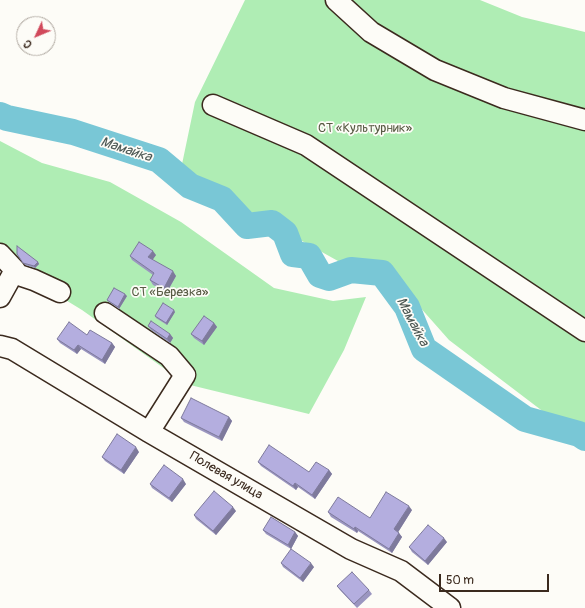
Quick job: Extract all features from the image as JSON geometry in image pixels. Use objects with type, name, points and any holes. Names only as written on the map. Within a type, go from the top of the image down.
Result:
[{"type":"street","points":[[336,0],[371,32],[435,70],[504,98],[585,120]]},
{"type":"street","points":[[213,106],[306,145],[585,331]]},
{"type":"street","points":[[0,254],[15,270],[0,298]]},
{"type":"street","points":[[13,273],[34,280],[60,292]]},
{"type":"street","points":[[105,313],[169,356],[185,375],[149,432]]},
{"type":"street","name":"Полевая улица","points":[[0,346],[12,349],[149,432],[351,549],[401,570],[450,608]]},
{"type":"green space","name":"СТ «Культурник»","points":[[245,0],[480,0],[522,17],[585,32],[585,433],[549,416],[449,340],[388,271],[338,261],[259,217],[181,169],[195,102]]},
{"type":"green space","name":"СТ «Березка»","points":[[0,141],[42,163],[110,182],[181,222],[274,288],[333,301],[366,297],[344,350],[309,414],[186,384],[82,310],[0,260]]},
{"type":"building","points":[[139,242],[153,251],[148,257],[173,271],[164,288],[150,280],[154,273],[130,256]]},
{"type":"building","points":[[17,246],[38,262],[34,266],[23,263],[17,254]]},
{"type":"building","points":[[114,288],[125,294],[118,307],[107,300]]},
{"type":"building","points":[[163,303],[174,310],[166,323],[155,316]]},
{"type":"building","points":[[204,316],[214,323],[202,341],[191,334]]},
{"type":"building","points":[[151,321],[170,334],[167,339],[148,326]]},
{"type":"building","points":[[69,322],[87,335],[90,330],[112,343],[102,360],[78,345],[74,350],[57,339]]},
{"type":"building","points":[[191,398],[229,417],[219,437],[181,418]]},
{"type":"building","points":[[117,434],[136,447],[121,470],[102,457]]},
{"type":"building","points":[[269,445],[309,472],[316,462],[329,470],[312,495],[295,483],[293,486],[258,462]]},
{"type":"building","points":[[164,465],[183,479],[169,498],[150,484]]},
{"type":"building","points":[[214,491],[233,507],[213,531],[194,515]]},
{"type":"building","points":[[386,492],[409,506],[394,529],[399,533],[389,549],[328,512],[338,497],[370,518]]},
{"type":"building","points":[[271,517],[295,532],[288,545],[263,530]]},
{"type":"building","points":[[428,525],[444,538],[425,561],[409,547]]},
{"type":"building","points":[[291,549],[311,563],[300,578],[281,563]]},
{"type":"building","points":[[352,572],[369,590],[354,604],[337,586]]},
{"type":"waterway","name":"Мамайка","points":[[0,115],[7,118],[73,132],[159,160],[190,186],[222,199],[247,226],[272,223],[285,233],[293,254],[309,256],[320,275],[329,278],[351,270],[382,273],[407,307],[424,349],[525,419],[579,434],[585,438]]}]
